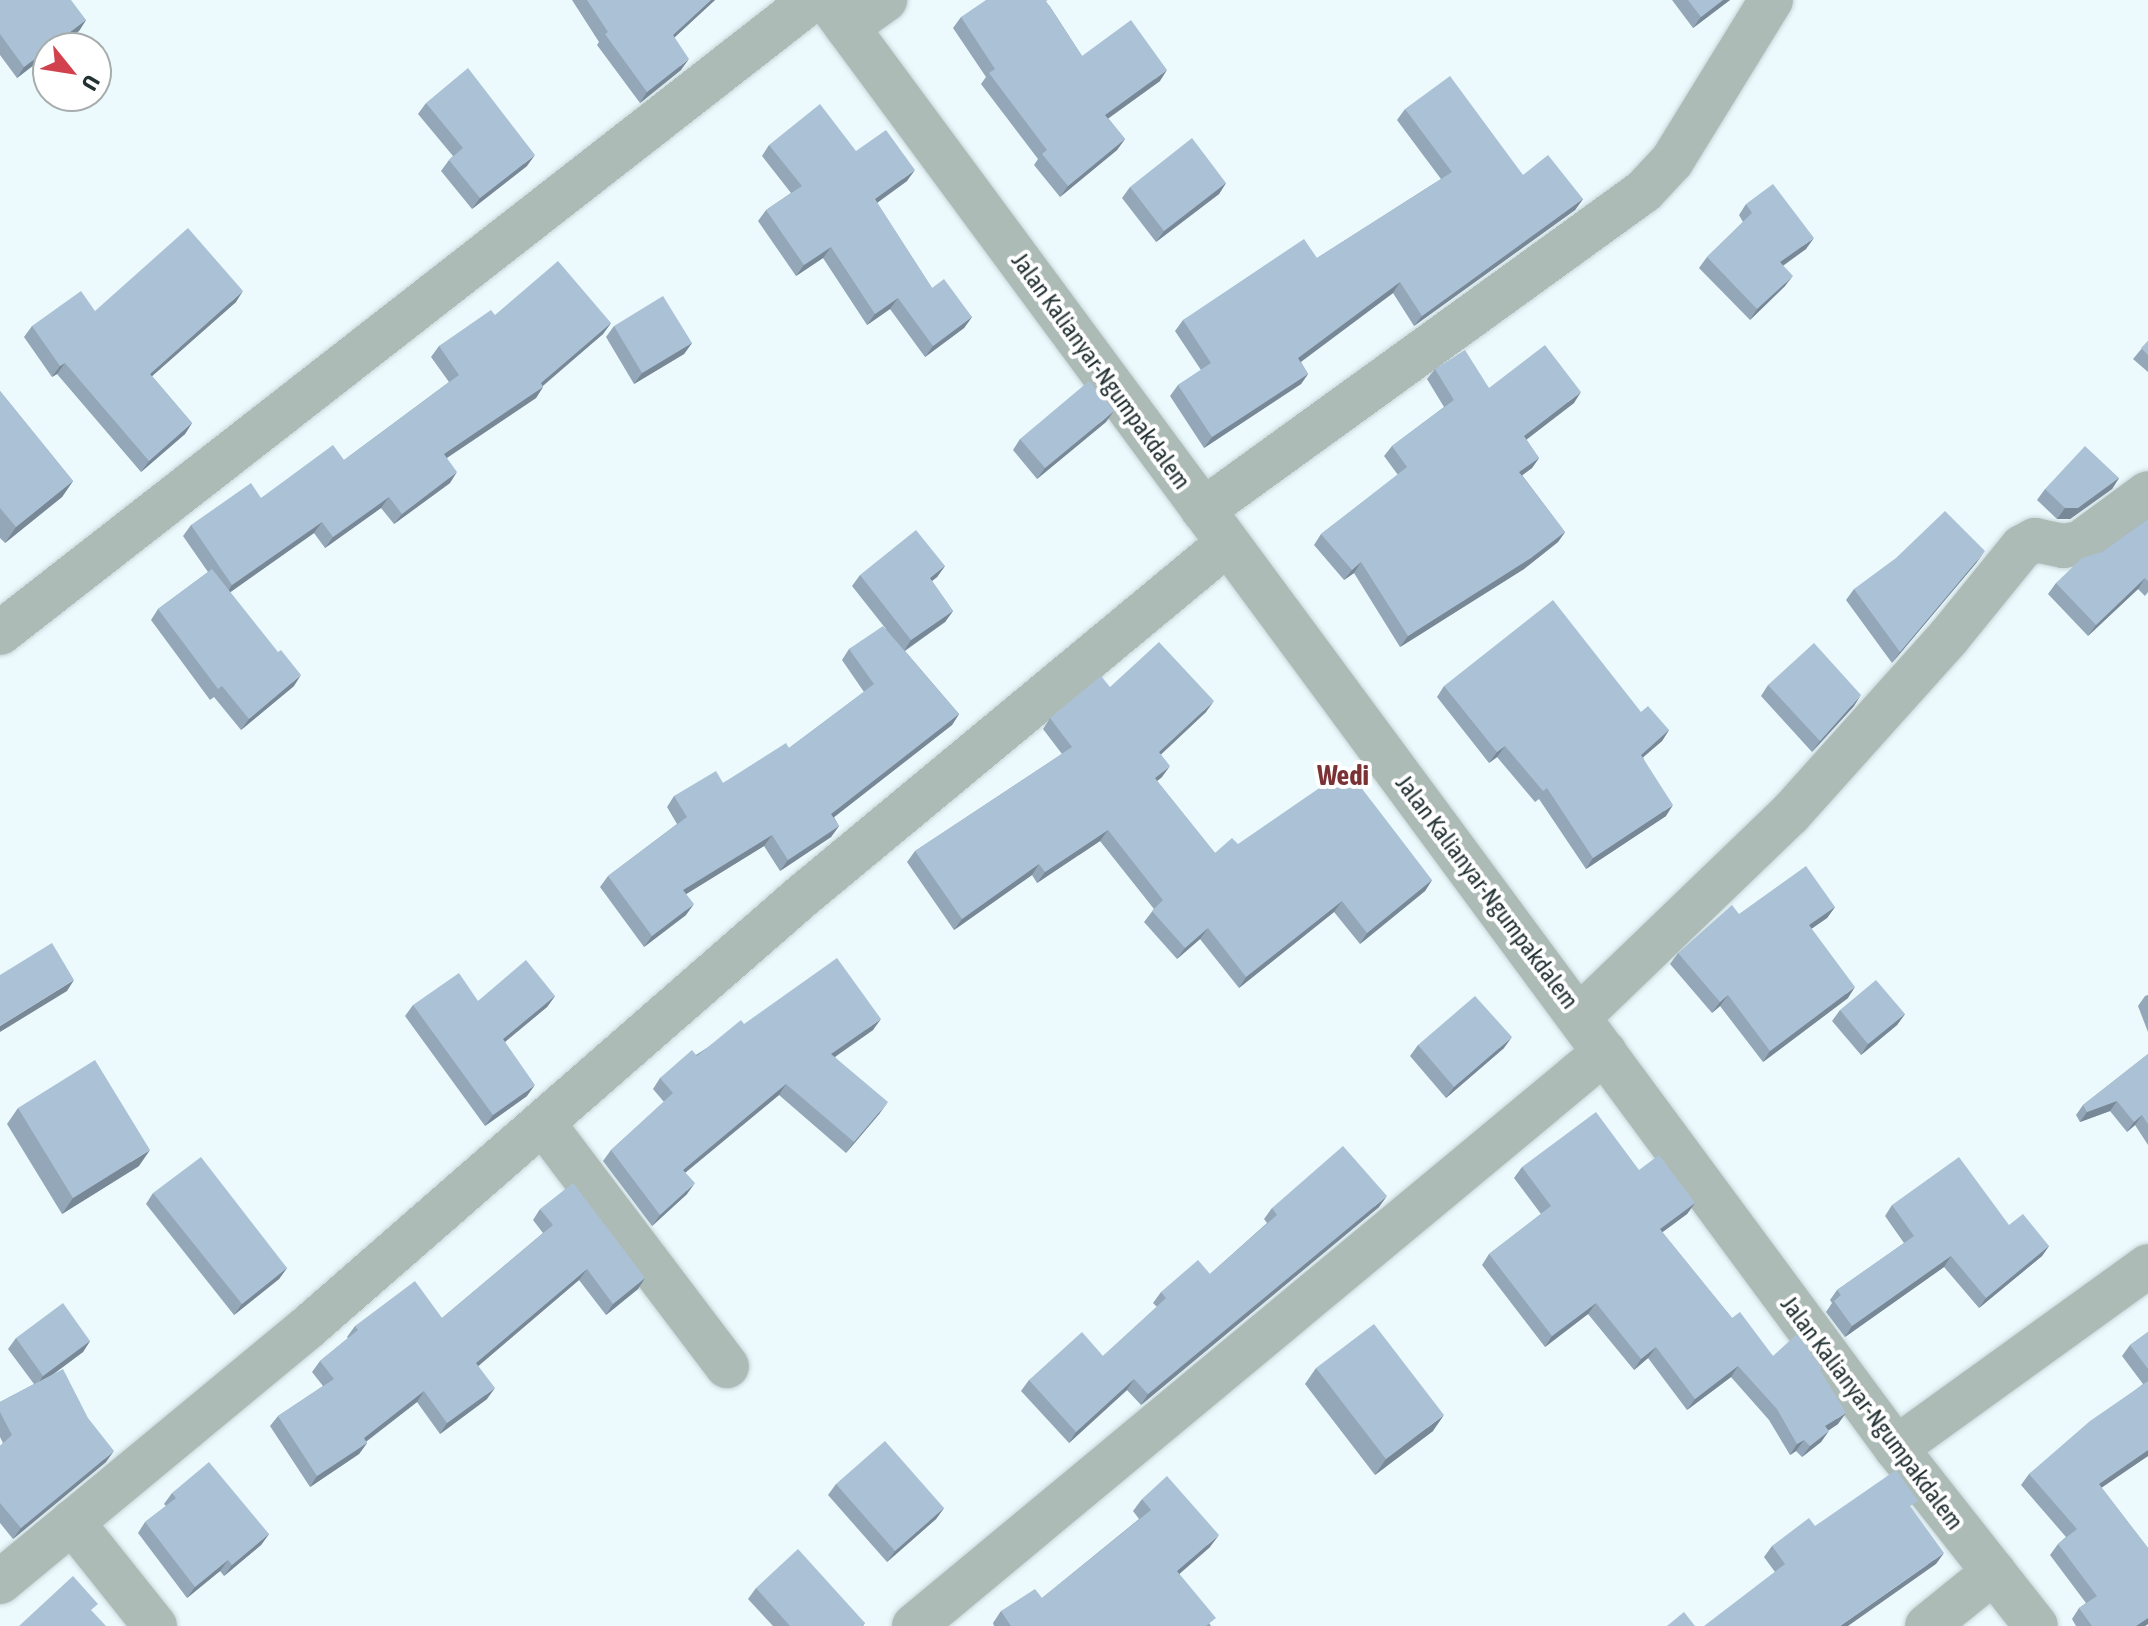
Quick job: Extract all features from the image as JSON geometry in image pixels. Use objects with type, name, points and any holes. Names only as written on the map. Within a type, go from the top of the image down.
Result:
[{"type":"street","points":[[0,633],[812,0]]},
{"type":"street","points":[[837,13],[885,0]]},
{"type":"street","points":[[0,1582],[307,1328],[801,897],[1215,527],[1644,191],[1672,161],[1771,0]]},
{"type":"street","name":"Jalan Kalianyar-Ngumpakdalem","points":[[837,13],[1896,1448],[2036,1626]]},
{"type":"street","points":[[1580,1016],[1790,814],[1948,638],[2022,547],[2035,540],[2063,546],[2080,543],[2148,493]]},
{"type":"street","points":[[914,1626],[1605,1052]]},
{"type":"street","points":[[543,1123],[727,1366]]},
{"type":"street","points":[[1896,1448],[2148,1266]]},
{"type":"street","points":[[72,1522],[155,1626]]},
{"type":"street","points":[[1927,1626],[1994,1572]]},
{"type":"building","points":[[0,0],[71,0],[86,20],[70,32],[32,32],[32,61],[24,67],[0,34]]},
{"type":"building","points":[[587,0],[711,0],[673,35],[689,59],[647,92],[605,34],[608,32]]},
{"type":"building","points":[[986,0],[1048,0],[1082,56],[1131,20],[1167,70],[1105,115],[1125,139],[1068,186],[1042,154],[1047,150],[989,73],[995,69],[961,17]]},
{"type":"building","points":[[1688,0],[1723,0],[1701,17]]},
{"type":"building","points":[[468,68],[535,155],[480,198],[449,160],[463,148],[426,103]]},
{"type":"building","points":[[1450,76],[1523,175],[1548,155],[1583,199],[1422,316],[1400,282],[1298,358],[1308,374],[1212,437],[1178,385],[1211,363],[1183,320],[1304,239],[1317,258],[1452,172],[1405,109]]},
{"type":"building","points":[[820,104],[856,151],[886,130],[915,170],[875,199],[932,288],[944,279],[972,317],[933,346],[898,298],[875,314],[831,247],[804,265],[766,210],[802,186],[769,145]]},
{"type":"building","points":[[1192,138],[1226,183],[1164,231],[1130,187]]},
{"type":"building","points":[[1773,184],[1814,238],[1780,262],[1793,276],[1757,309],[1707,257],[1752,213],[1746,204]]},
{"type":"building","points":[[188,228],[243,291],[150,374],[192,423],[149,461],[65,363],[60,366],[32,326],[81,291],[95,311]]},
{"type":"building","points":[[558,261],[611,323],[541,383],[543,387],[444,454],[457,472],[402,514],[389,497],[333,537],[322,522],[232,585],[191,525],[251,483],[261,498],[333,445],[344,460],[459,375],[439,346],[491,310],[495,315]]},
{"type":"building","points":[[663,296],[692,343],[642,373],[614,326]]},
{"type":"building","points":[[2148,341],[2148,355],[2141,348]]},
{"type":"building","points":[[1545,345],[1581,392],[1524,436],[1539,458],[1519,472],[1565,532],[1531,558],[1408,636],[1361,562],[1352,570],[1321,534],[1407,467],[1392,446],[1454,400],[1435,369],[1465,350],[1489,388]]},
{"type":"building","points":[[1089,381],[1114,411],[1045,468],[1020,439]]},
{"type":"building","points":[[0,391],[73,481],[16,527],[0,508]]},
{"type":"building","points":[[2085,446],[2119,478],[2078,508],[2065,508],[2045,489]]},
{"type":"building","points":[[1945,511],[1985,551],[1900,652],[1854,589],[1896,558]]},
{"type":"building","points":[[2148,519],[2148,581],[2145,578],[2096,625],[2056,583],[2082,558],[2102,552]]},
{"type":"building","points":[[916,530],[945,566],[930,578],[953,611],[911,640],[860,575]]},
{"type":"building","points":[[212,569],[278,652],[281,650],[301,675],[249,719],[222,686],[218,689],[158,609]]},
{"type":"building","points":[[1553,600],[1641,712],[1648,706],[1669,730],[1641,755],[1673,805],[1593,858],[1547,788],[1543,791],[1505,746],[1497,752],[1444,686]]},
{"type":"building","points":[[883,626],[959,714],[831,814],[839,826],[788,860],[772,835],[683,890],[694,904],[652,936],[608,876],[687,817],[674,796],[716,771],[723,783],[786,743],[789,748],[874,684],[849,649]]},
{"type":"building","points":[[1159,642],[1214,701],[1159,752],[1170,766],[1155,778],[1215,853],[1232,838],[1238,844],[1347,769],[1432,880],[1367,933],[1342,901],[1246,977],[1208,928],[1185,948],[1152,911],[1163,900],[1108,830],[1045,872],[1039,864],[962,919],[915,851],[1072,747],[1050,718],[1101,676],[1110,687]]},
{"type":"building","points":[[1814,643],[1861,695],[1820,741],[1768,685]]},
{"type":"building","points":[[1806,866],[1835,907],[1809,925],[1855,987],[1770,1051],[1728,995],[1720,1002],[1678,953],[1732,905],[1739,914]]},
{"type":"building","points":[[52,943],[74,980],[0,1026],[0,975]]},
{"type":"building","points":[[837,958],[881,1019],[831,1054],[888,1102],[854,1142],[786,1084],[683,1170],[695,1183],[660,1215],[611,1150],[673,1093],[660,1078],[692,1050],[697,1056],[741,1020],[744,1024]]},
{"type":"building","points":[[526,960],[555,996],[503,1039],[535,1085],[493,1115],[413,1005],[459,973],[478,1001]]},
{"type":"building","points":[[1876,980],[1905,1014],[1868,1044],[1840,1010]]},
{"type":"building","points":[[1475,996],[1512,1037],[1454,1087],[1418,1045]]},
{"type":"building","points":[[2148,1054],[2148,1124],[2142,1115],[2134,1122],[2117,1101],[2087,1112],[2083,1105]]},
{"type":"building","points":[[95,1060],[150,1150],[73,1198],[18,1108]]},
{"type":"building","points":[[1596,1112],[1639,1170],[1659,1155],[1695,1203],[1660,1229],[1732,1318],[1740,1312],[1773,1356],[1797,1334],[1822,1368],[1820,1370],[1846,1413],[1825,1426],[1829,1431],[1810,1446],[1804,1440],[1797,1444],[1777,1409],[1738,1366],[1695,1399],[1656,1347],[1641,1359],[1596,1303],[1552,1336],[1489,1254],[1551,1206],[1522,1167]]},
{"type":"building","points":[[1343,1146],[1387,1196],[1148,1394],[1134,1379],[1076,1432],[1029,1380],[1082,1332],[1103,1356],[1166,1298],[1161,1292],[1198,1260],[1210,1274],[1277,1215],[1272,1208]]},
{"type":"building","points":[[201,1157],[287,1268],[242,1304],[153,1193]]},
{"type":"building","points":[[1959,1157],[2009,1225],[2023,1214],[2049,1246],[1986,1298],[1951,1256],[1852,1326],[1834,1301],[1841,1295],[1837,1290],[1914,1236],[1892,1205]]},
{"type":"building","points":[[573,1183],[645,1278],[613,1304],[587,1269],[476,1363],[495,1388],[447,1423],[424,1391],[364,1438],[367,1443],[317,1476],[278,1416],[334,1379],[320,1361],[358,1330],[355,1326],[415,1281],[442,1318],[553,1225],[540,1209]]},
{"type":"building","points":[[63,1303],[90,1341],[43,1376],[16,1338]]},
{"type":"building","points":[[1374,1324],[1444,1415],[1386,1459],[1316,1368]]},
{"type":"building","points":[[2148,1332],[2148,1369],[2130,1345]]},
{"type":"building","points":[[63,1369],[88,1418],[114,1451],[21,1528],[0,1503],[0,1446],[12,1435],[0,1412],[0,1402]]},
{"type":"building","points":[[2148,1381],[2148,1450],[2099,1484],[2148,1548],[2148,1618],[2136,1626],[2092,1626],[2079,1608],[2097,1596],[2058,1544],[2077,1529],[2029,1474],[2090,1421]]},
{"type":"building","points":[[885,1441],[944,1508],[895,1551],[836,1484]]},
{"type":"building","points":[[209,1462],[269,1534],[232,1565],[228,1560],[195,1587],[145,1522],[176,1498],[172,1493]]},
{"type":"building","points":[[1896,1470],[1918,1501],[1910,1506],[1944,1553],[1840,1626],[1704,1626],[1785,1564],[1772,1546],[1809,1518],[1815,1526]]},
{"type":"building","points":[[1167,1476],[1219,1535],[1177,1571],[1216,1618],[1206,1626],[1011,1626],[1001,1611],[1035,1589],[1042,1598],[1151,1510],[1142,1499]]},
{"type":"building","points":[[798,1549],[865,1623],[862,1626],[790,1626],[756,1588]]},
{"type":"building","points":[[73,1576],[98,1604],[91,1610],[106,1626],[19,1626]]},
{"type":"building","points":[[1684,1612],[1695,1626],[1667,1626]]},
{"type":"district","name":"Wedi","points":[[1343,775]]}]
